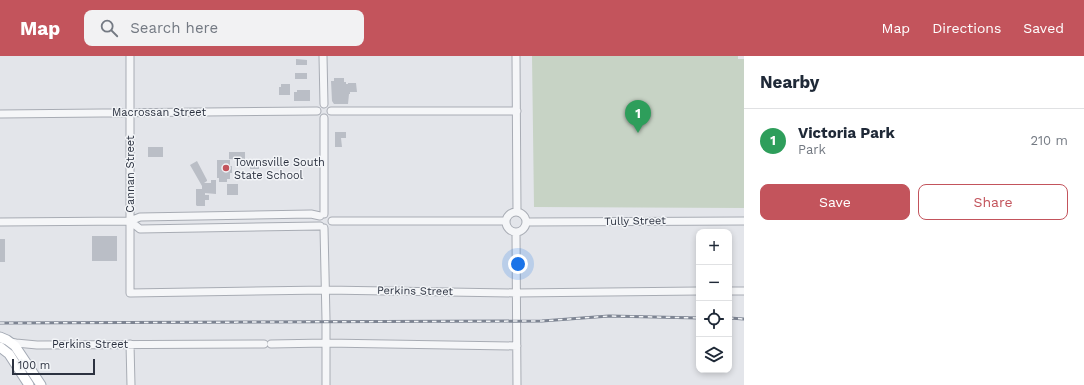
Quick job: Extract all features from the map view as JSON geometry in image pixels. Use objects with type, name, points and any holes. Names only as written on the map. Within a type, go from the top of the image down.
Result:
[{"type":"main road","name":"Perkins Street","points":[[0,337],[10,342]]},
{"type":"main road","points":[[10,342],[24,359],[41,385]]},
{"type":"main road","points":[[0,347],[9,354],[29,385]]},
{"type":"street","name":"Cannan Street","points":[[130,56],[130,293]]},
{"type":"street","points":[[323,56],[324,104]]},
{"type":"street","points":[[516,56],[517,211]]},
{"type":"street","points":[[324,104],[319,106],[317,111],[319,115],[324,118]]},
{"type":"street","points":[[324,104],[328,106],[331,111]]},
{"type":"street","name":"Macrossan Street","points":[[0,114],[317,111]]},
{"type":"street","points":[[331,111],[517,111]]},
{"type":"street","points":[[324,118],[329,116],[331,111]]},
{"type":"street","points":[[324,118],[322,215],[318,221],[322,227],[326,290],[326,385]]},
{"type":"street","points":[[517,211],[525,216],[526,225],[522,230],[516,232],[510,229],[506,224],[506,221],[508,215],[517,211]]},
{"type":"street","points":[[0,222],[130,221],[140,217],[311,214],[328,215],[331,217],[332,221]]},
{"type":"street","points":[[130,221],[140,229],[322,227],[330,226],[332,221]]},
{"type":"street","points":[[332,221],[506,221]]},
{"type":"street","name":"Tully Street","points":[[526,222],[744,221]]},
{"type":"street","points":[[516,232],[517,385]]},
{"type":"street","name":"Perkins Street","points":[[130,293],[326,290],[516,292],[696,291]]},
{"type":"street","points":[[732,291],[744,292]]},
{"type":"street","name":"Perkins Street","points":[[10,342],[37,345],[326,343],[517,346]]},
{"type":"street","points":[[130,344],[130,385]]},
{"type":"street","name":"Perkins Street","points":[[24,359],[26,351],[30,347],[37,345]]},
{"type":"green space","points":[[532,56],[738,56],[738,59],[744,59],[744,208],[534,207]]},
{"type":"building","points":[[296,59],[307,60],[307,65],[296,65]]},
{"type":"building","points":[[295,73],[307,73],[307,79],[295,79]]},
{"type":"building","points":[[334,78],[344,78],[344,82],[346,82],[346,84],[356,83],[357,92],[350,92],[348,104],[334,104],[332,101],[331,81],[334,81]]},
{"type":"building","points":[[281,84],[290,84],[290,95],[279,95],[279,87],[281,87]]},
{"type":"building","points":[[297,90],[310,90],[310,101],[294,101],[294,92],[297,92]]},
{"type":"building","points":[[335,132],[346,132],[346,138],[341,138],[342,147],[335,147]]},
{"type":"building","points":[[148,147],[163,147],[163,157],[148,157]]},
{"type":"building","points":[[229,152],[245,152],[245,160],[229,159]]},
{"type":"building","points":[[217,160],[230,160],[232,173],[230,173],[230,179],[227,179],[227,182],[219,182],[219,178],[217,178]]},
{"type":"building","points":[[250,160],[259,160],[259,169],[250,169]]},
{"type":"building","points":[[197,161],[207,180],[204,183],[211,183],[211,180],[216,180],[216,194],[205,193],[205,195],[209,195],[209,200],[205,200],[205,206],[196,205],[196,189],[202,189],[202,186],[190,165]]},
{"type":"building","points":[[227,184],[238,184],[238,195],[227,195]]},
{"type":"building","points":[[92,236],[117,236],[117,261],[92,261]]},
{"type":"building","points":[[0,239],[5,239],[5,262],[0,262]]},
{"type":"railway","points":[[0,323],[542,321],[609,316],[696,318]]},
{"type":"railway","points":[[732,318],[744,319]]},
{"type":"place","name":"Victoria Park","points":[[638,133]]},
{"type":"place","name":"Townsville South State School","points":[[226,168]]}]
